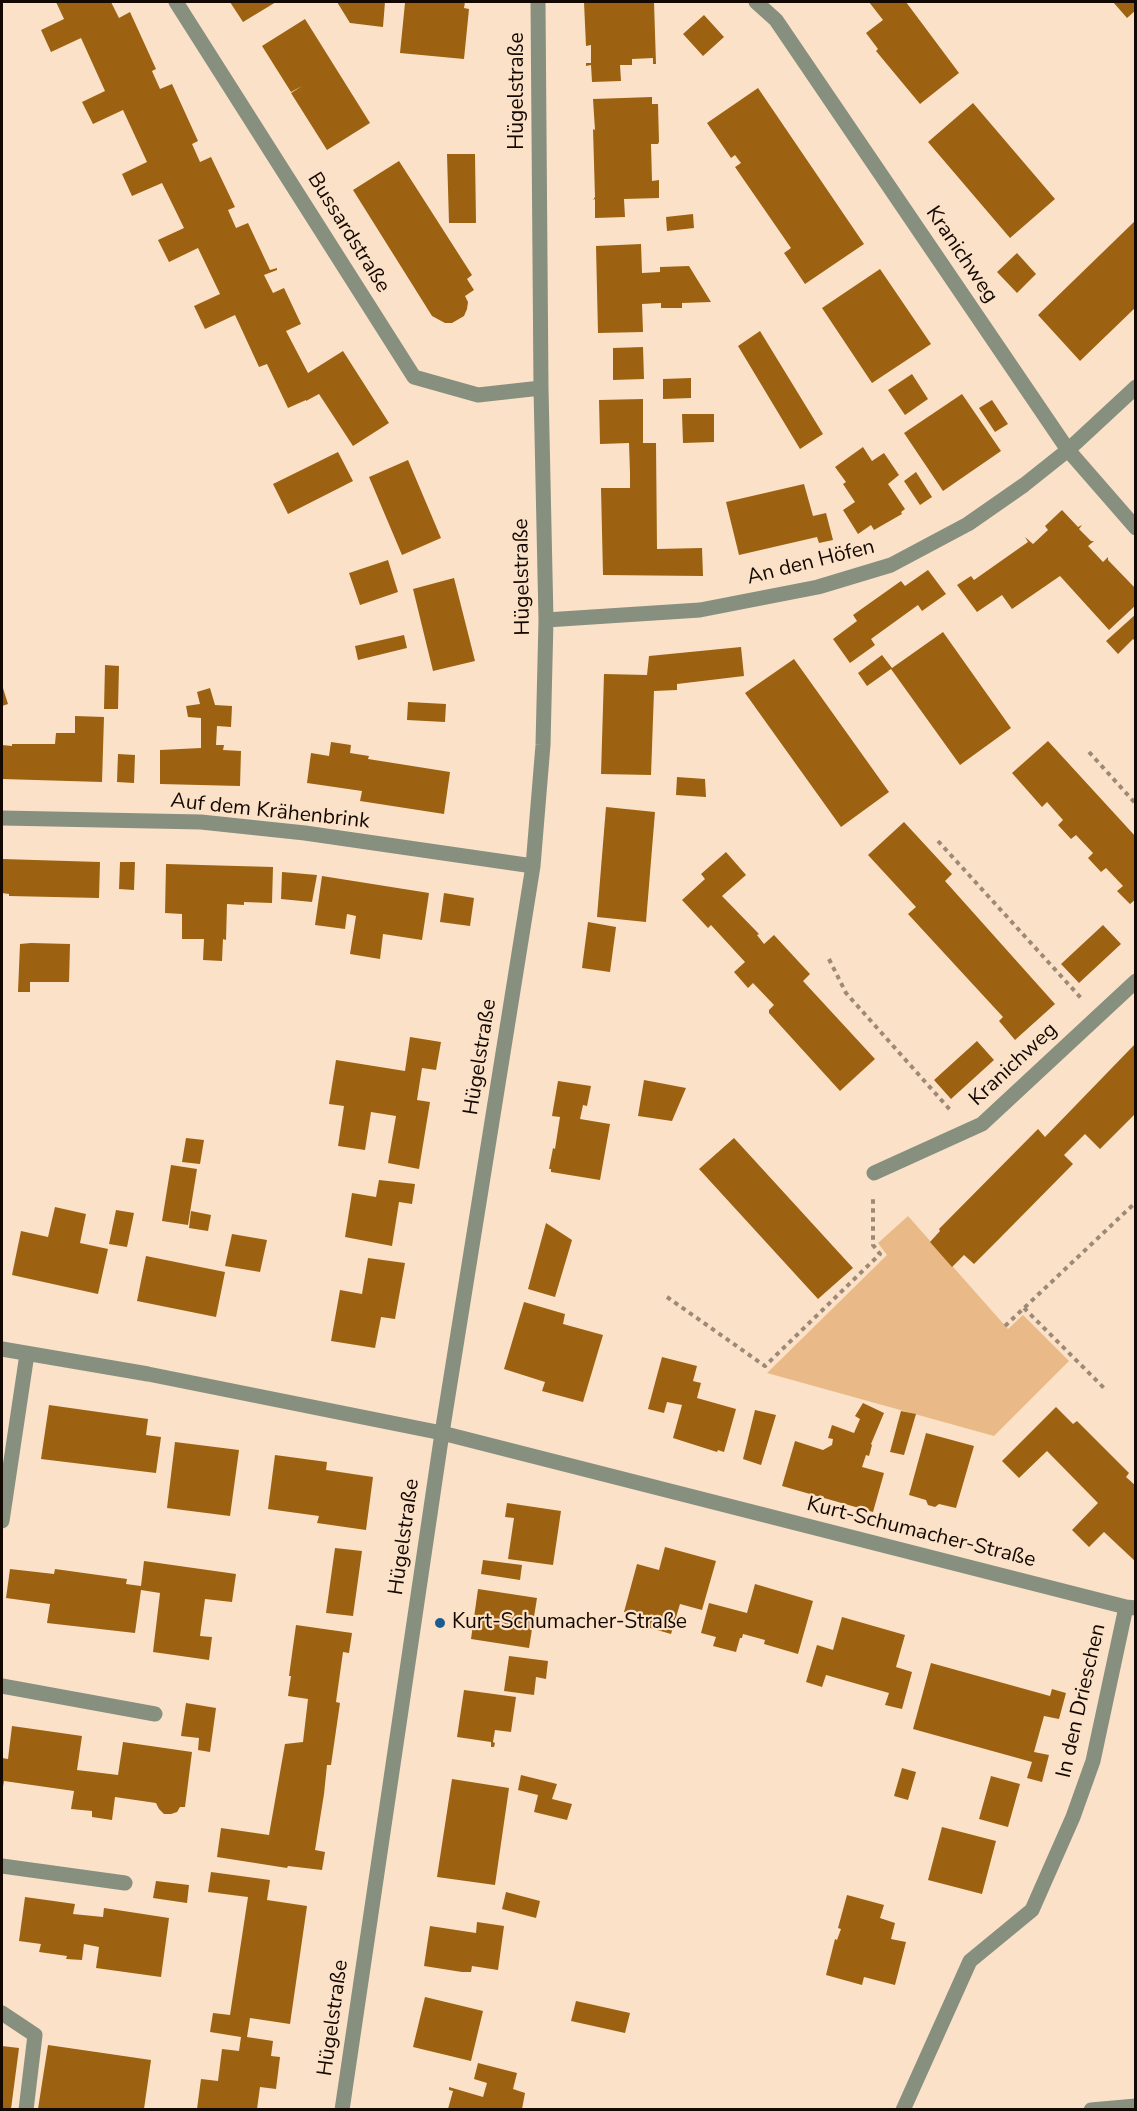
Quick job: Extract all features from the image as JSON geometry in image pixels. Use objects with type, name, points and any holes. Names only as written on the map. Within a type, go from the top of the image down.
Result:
[{"type":"street","name":"Bussardstraße","points":[[176,2],[414,377],[478,395],[541,388]]},
{"type":"street","name":"Hügelstraße","points":[[342,2109],[441,1433],[533,866],[543,745],[546,620],[541,388],[538,2]]},
{"type":"street","name":"Kranichweg","points":[[756,2],[776,20],[1068,450],[1136,528]]},
{"type":"street","name":"An den Höfen","points":[[546,620],[700,610],[819,587],[891,565],[968,524],[1024,485],[1068,450],[1136,387]]},
{"type":"street","name":"Auf dem Krähenbrink","points":[[2,819],[201,822],[305,833],[533,866]]},
{"type":"street","name":"Kranichweg","points":[[874,1173],[982,1124],[1136,981]]},
{"type":"street","name":"Kurt-Schumacher-Straße","points":[[2,1349],[148,1374],[441,1433],[1131,1607]]},
{"type":"street","points":[[2,1521],[27,1354]]},
{"type":"street","name":"In den Drieschen","points":[[903,2109],[970,1961],[1032,1910],[1037,1899],[1073,1817],[1093,1761],[1131,1607]]},
{"type":"street","points":[[2,1686],[155,1714]]},
{"type":"street","points":[[2,1866],[126,1883]]},
{"type":"street","points":[[2,2013],[35,2035],[26,2109]]},
{"type":"street","points":[[1091,2109],[1136,2106]]},
{"type":"path","points":[[1089,752],[1136,804]]},
{"type":"path","points":[[938,840],[1098,1017]]},
{"type":"path","points":[[830,959],[846,993],[969,1130]]},
{"type":"path","points":[[667,1297],[765,1366],[880,1254],[873,1245],[874,1173]]},
{"type":"path","points":[[1005,1326],[1136,1202]]},
{"type":"path","points":[[1024,1308],[1105,1389]]},
{"type":"shaded area","points":[[908,1216],[1008,1329],[1023,1315],[1069,1361],[994,1436],[767,1373],[887,1255],[878,1243]]},
{"type":"building","points":[[56,2],[111,2],[119,18],[130,12],[156,69],[152,71],[160,89],[172,84],[198,141],[192,144],[200,162],[211,157],[235,207],[228,210],[236,228],[248,223],[270,270],[277,268],[264,275],[273,293],[284,288],[301,324],[286,331],[308,373],[343,351],[389,423],[353,446],[319,394],[288,408],[267,364],[259,367],[235,315],[205,329],[194,306],[220,294],[198,248],[169,262],[158,240],[184,228],[162,183],[132,196],[122,174],[147,162],[123,110],[93,124],[82,102],[105,91],[81,38],[51,52],[41,30],[64,19]]},
{"type":"building","points":[[230,2],[276,2],[243,22]]},
{"type":"building","points":[[337,2],[385,2],[383,27],[350,23]]},
{"type":"building","points":[[465,2],[464,8],[469,9],[464,59],[400,53],[405,3]]},
{"type":"building","points":[[584,2],[654,2],[656,64],[653,64],[653,58],[632,59],[632,65],[620,65],[621,81],[592,82],[591,65],[586,66],[586,63],[591,63],[591,45],[586,46]]},
{"type":"building","points":[[869,2],[906,2],[959,73],[920,104],[876,51],[878,49],[866,33],[883,20]]},
{"type":"building","points":[[1113,2],[1136,2],[1136,10],[1127,18]]},
{"type":"building","points":[[704,15],[724,37],[703,56],[683,34]]},
{"type":"building","points":[[305,19],[370,123],[327,150],[291,93],[302,86],[291,92],[262,46]]},
{"type":"building","points":[[758,88],[864,244],[805,284],[784,253],[791,248],[735,167],[741,163],[735,155],[731,158],[707,123]]},
{"type":"building","points":[[652,97],[652,104],[658,104],[659,142],[651,144],[652,181],[659,180],[659,198],[624,199],[625,217],[595,218],[593,99]]},
{"type":"building","points":[[973,103],[1055,199],[1010,238],[928,142]]},
{"type":"building","points":[[447,154],[475,154],[476,223],[449,223]]},
{"type":"building","points":[[399,161],[472,275],[467,279],[474,290],[465,296],[468,302],[467,309],[464,316],[452,323],[445,323],[432,316],[353,190]]},
{"type":"building","points":[[693,214],[694,228],[667,231],[666,217]]},
{"type":"building","points":[[1136,220],[1136,307],[1080,361],[1038,315]]},
{"type":"building","points":[[641,244],[642,273],[660,272],[660,267],[689,266],[711,302],[682,303],[682,308],[661,308],[661,303],[642,304],[643,332],[598,333],[596,246]]},
{"type":"building","points":[[1017,253],[1036,274],[1017,293],[997,272]]},
{"type":"building","points":[[880,269],[931,344],[872,383],[822,308]]},
{"type":"building","points":[[760,331],[823,434],[800,449],[738,346]]},
{"type":"building","points":[[643,347],[644,379],[613,380],[613,348]]},
{"type":"building","points":[[912,374],[928,399],[905,415],[888,390]]},
{"type":"building","points":[[691,378],[691,398],[663,399],[663,379]]},
{"type":"building","points":[[962,394],[1001,451],[943,491],[904,433]]},
{"type":"building","points":[[643,399],[643,443],[656,443],[657,549],[702,548],[703,576],[603,575],[601,488],[630,488],[630,473],[629,443],[600,444],[599,400]]},
{"type":"building","points":[[992,400],[1008,424],[995,432],[979,408]]},
{"type":"building","points":[[682,414],[714,414],[714,442],[683,443]]},
{"type":"building","points":[[863,447],[872,461],[884,453],[899,475],[888,484],[905,509],[901,512],[902,514],[874,530],[871,525],[858,534],[843,510],[855,502],[843,484],[846,482],[835,467]]},
{"type":"building","points":[[338,452],[353,481],[288,514],[273,484]]},
{"type":"building","points":[[408,460],[441,538],[402,555],[369,477]]},
{"type":"building","points":[[916,472],[932,497],[920,505],[904,481]]},
{"type":"building","points":[[804,484],[813,516],[826,513],[833,540],[819,543],[817,537],[739,555],[726,502]]},
{"type":"building","points":[[1062,510],[1078,527],[1082,525],[1079,529],[1091,541],[1094,541],[1088,546],[1103,562],[1108,557],[1108,560],[1136,589],[1136,605],[1109,630],[1060,576],[1012,609],[1002,595],[977,612],[957,585],[971,576],[974,580],[1028,542],[1025,537],[1033,544],[1048,530],[1045,526]]},
{"type":"building","points":[[388,560],[398,592],[360,605],[349,573]]},
{"type":"building","points":[[928,570],[946,594],[922,611],[918,605],[871,639],[875,645],[850,663],[833,639],[857,621],[853,615],[901,581],[905,586]]},
{"type":"building","points":[[454,578],[475,661],[433,671],[413,589]]},
{"type":"building","points":[[1136,614],[1136,642],[1133,639],[1118,654],[1106,641]]},
{"type":"building","points":[[943,632],[1011,728],[960,765],[891,669],[867,686],[858,673],[882,655],[892,668]]},
{"type":"building","points":[[404,635],[407,648],[358,660],[355,646]]},
{"type":"building","points":[[741,647],[744,676],[677,684],[677,690],[654,691],[651,775],[601,774],[604,674],[647,675],[649,656]]},
{"type":"building","points":[[794,659],[889,792],[841,827],[745,693]]},
{"type":"building","points":[[105,665],[119,666],[118,709],[104,709]]},
{"type":"building","points":[[2,685],[8,704],[2,706]]},
{"type":"building","points":[[210,688],[215,705],[232,706],[231,727],[217,726],[216,745],[224,745],[223,750],[241,751],[240,786],[160,784],[160,750],[201,748],[201,718],[188,717],[186,706],[200,704],[197,692]]},
{"type":"building","points":[[408,702],[446,704],[445,722],[407,720]]},
{"type":"building","points":[[75,716],[104,717],[102,782],[2,779],[2,745],[55,744],[56,733],[75,733]]},
{"type":"building","points":[[1048,741],[1136,837],[1136,899],[1130,904],[1117,891],[1123,886],[1106,868],[1101,872],[1088,858],[1093,853],[1076,835],[1071,839],[1058,825],[1063,820],[1047,802],[1042,807],[1012,773]]},
{"type":"building","points":[[331,742],[351,745],[350,753],[369,756],[368,759],[450,772],[444,814],[360,801],[362,791],[307,783],[311,753],[329,756]]},
{"type":"building","points":[[118,754],[135,755],[134,783],[117,782]]},
{"type":"building","points":[[677,777],[705,779],[706,797],[676,795]]},
{"type":"building","points":[[606,807],[655,812],[646,922],[597,917]]},
{"type":"building","points":[[904,822],[952,874],[945,881],[1055,1004],[1015,1040],[999,1021],[1003,1017],[908,914],[916,907],[868,855]]},
{"type":"building","points":[[726,852],[746,875],[722,896],[759,934],[757,935],[764,944],[774,935],[810,974],[803,981],[875,1059],[840,1091],[769,1013],[774,1005],[753,983],[748,988],[734,972],[745,962],[711,925],[708,928],[682,900],[705,879],[701,874]]},
{"type":"building","points":[[2,859],[100,862],[99,898],[9,896],[9,894],[2,893]]},
{"type":"building","points":[[120,862],[135,862],[134,890],[119,889]]},
{"type":"building","points":[[166,864],[273,867],[272,903],[227,904],[226,940],[223,939],[222,961],[203,960],[204,939],[182,939],[182,914],[165,913]]},
{"type":"building","points":[[282,872],[317,875],[312,902],[281,899]]},
{"type":"building","points":[[322,876],[429,893],[422,940],[383,934],[380,959],[350,954],[356,916],[347,914],[345,929],[315,925]]},
{"type":"building","points":[[444,893],[474,898],[470,926],[440,922]]},
{"type":"building","points":[[588,922],[616,927],[610,972],[582,968]]},
{"type":"building","points":[[1103,925],[1121,944],[1079,983],[1061,964]]},
{"type":"building","points":[[20,944],[70,944],[69,982],[30,982],[30,992],[18,992]]},
{"type":"building","points":[[410,1037],[441,1042],[436,1070],[422,1068],[417,1100],[430,1102],[419,1169],[388,1163],[396,1116],[371,1112],[365,1150],[338,1146],[344,1106],[329,1104],[336,1060],[405,1071]]},
{"type":"building","points":[[977,1041],[994,1060],[951,1099],[934,1080]]},
{"type":"building","points":[[1136,1043],[1136,1113],[1100,1149],[1085,1134],[1064,1155],[1073,1164],[974,1264],[964,1255],[952,1267],[930,1242],[940,1231],[939,1229],[1038,1129],[1045,1137]]},
{"type":"building","points":[[644,1080],[686,1088],[672,1121],[638,1116]]},
{"type":"building","points":[[558,1081],[591,1086],[587,1106],[583,1105],[580,1119],[610,1124],[600,1180],[551,1172],[549,1169],[560,1117],[552,1116]]},
{"type":"building","points":[[186,1138],[204,1140],[200,1164],[182,1162]]},
{"type":"building","points":[[734,1138],[853,1268],[818,1299],[699,1169]]},
{"type":"building","points":[[171,1165],[197,1169],[188,1225],[162,1221]]},
{"type":"building","points":[[379,1180],[415,1184],[412,1204],[399,1202],[392,1246],[345,1237],[352,1193],[376,1197]]},
{"type":"building","points":[[55,1207],[86,1214],[80,1243],[108,1249],[98,1294],[12,1275],[21,1231],[48,1237]]},
{"type":"building","points":[[116,1210],[134,1213],[127,1247],[109,1244]]},
{"type":"building","points":[[191,1211],[211,1215],[208,1231],[189,1228]]},
{"type":"building","points":[[546,1223],[572,1240],[555,1297],[528,1289]]},
{"type":"building","points":[[232,1234],[267,1240],[260,1272],[225,1266]]},
{"type":"building","points":[[146,1256],[225,1272],[216,1317],[137,1301]]},
{"type":"building","points":[[368,1258],[405,1263],[395,1319],[381,1317],[375,1348],[331,1341],[340,1290],[362,1294]]},
{"type":"building","points":[[524,1302],[565,1314],[563,1324],[603,1335],[583,1402],[542,1391],[545,1382],[504,1369]]},
{"type":"building","points":[[662,1357],[697,1366],[693,1381],[701,1383],[697,1398],[736,1409],[724,1452],[718,1450],[717,1452],[673,1438],[682,1405],[667,1402],[664,1413],[648,1409]]},
{"type":"building","points":[[863,1403],[884,1413],[871,1444],[869,1456],[866,1455],[862,1467],[884,1473],[873,1512],[782,1486],[795,1441],[823,1450],[832,1445],[833,1439],[828,1438],[832,1425],[854,1433],[860,1419],[855,1416]]},
{"type":"building","points":[[49,1405],[148,1419],[146,1435],[161,1437],[156,1473],[41,1459]]},
{"type":"building","points":[[1056,1407],[1073,1424],[1077,1421],[1129,1473],[1126,1477],[1136,1486],[1136,1562],[1104,1532],[1089,1547],[1072,1530],[1098,1503],[1047,1451],[1019,1478],[1002,1461]]},
{"type":"building","points":[[755,1410],[776,1415],[761,1465],[743,1459]]},
{"type":"building","points":[[901,1411],[916,1414],[904,1455],[890,1452]]},
{"type":"building","points":[[926,1433],[974,1446],[956,1508],[939,1504],[935,1507],[928,1505],[926,1500],[909,1495]]},
{"type":"building","points":[[175,1442],[239,1450],[230,1516],[167,1508]]},
{"type":"building","points":[[275,1455],[327,1462],[326,1470],[373,1477],[366,1530],[317,1523],[319,1516],[268,1509]]},
{"type":"building","points":[[507,1503],[561,1511],[553,1565],[508,1559],[514,1518],[505,1517]]},
{"type":"building","points":[[665,1547],[716,1561],[702,1610],[680,1604],[671,1634],[647,1627],[650,1619],[624,1612],[637,1564],[659,1570]]},
{"type":"building","points":[[335,1548],[362,1551],[353,1616],[326,1613]]},
{"type":"building","points":[[483,1560],[522,1565],[520,1580],[481,1574]]},
{"type":"building","points":[[144,1561],[236,1574],[232,1602],[205,1599],[200,1636],[212,1637],[209,1660],[153,1652],[160,1593],[141,1590],[135,1633],[47,1623],[50,1604],[6,1598],[10,1569],[54,1574],[55,1569],[127,1579],[126,1584],[141,1586]]},
{"type":"building","points":[[755,1584],[813,1601],[798,1654],[764,1644],[765,1640],[743,1634],[736,1652],[713,1646],[716,1637],[701,1633],[709,1603],[747,1613]]},
{"type":"building","points":[[478,1589],[537,1598],[529,1648],[471,1639]]},
{"type":"building","points":[[842,1617],[905,1635],[896,1667],[912,1672],[902,1709],[885,1705],[889,1693],[826,1675],[822,1687],[806,1682],[817,1645],[833,1650]]},
{"type":"building","points":[[296,1625],[352,1633],[349,1653],[343,1652],[336,1702],[340,1703],[331,1765],[327,1765],[315,1850],[325,1852],[322,1870],[288,1866],[287,1868],[217,1857],[221,1828],[269,1835],[285,1744],[303,1742],[308,1699],[288,1696]]},
{"type":"building","points":[[509,1656],[548,1661],[546,1679],[536,1677],[534,1695],[504,1691]]},
{"type":"building","points":[[931,1663],[1050,1696],[1052,1689],[1066,1693],[1059,1719],[1044,1716],[1034,1752],[1049,1755],[1042,1782],[1027,1778],[1032,1762],[913,1729]]},
{"type":"building","points":[[464,1690],[516,1697],[511,1732],[495,1730],[494,1747],[491,1747],[491,1742],[457,1737]]},
{"type":"building","points":[[186,1703],[216,1708],[210,1752],[198,1750],[199,1738],[181,1736]]},
{"type":"building","points":[[12,1726],[82,1736],[77,1770],[118,1775],[123,1742],[192,1752],[185,1807],[180,1807],[177,1812],[171,1814],[164,1814],[156,1803],[115,1797],[112,1820],[92,1817],[92,1811],[71,1809],[74,1791],[4,1781],[2,1792],[2,1758],[8,1759]]},
{"type":"building","points":[[902,1768],[916,1772],[908,1800],[894,1796]]},
{"type":"building","points":[[521,1775],[557,1784],[552,1799],[572,1804],[567,1820],[534,1812],[538,1795],[518,1790]]},
{"type":"building","points":[[991,1776],[1020,1784],[1008,1827],[979,1819]]},
{"type":"building","points":[[452,1779],[509,1788],[495,1885],[437,1877]]},
{"type":"building","points":[[942,1827],[996,1841],[982,1894],[928,1880]]},
{"type":"building","points":[[211,1872],[270,1880],[267,1900],[307,1906],[290,2024],[250,2018],[247,2037],[273,2041],[271,2056],[280,2057],[276,2089],[260,2087],[257,2109],[197,2109],[201,2079],[218,2081],[222,2049],[239,2051],[241,2037],[210,2032],[213,2013],[230,2015],[248,1897],[208,1892]]},
{"type":"building","points":[[156,1881],[189,1885],[187,1903],[153,1898]]},
{"type":"building","points":[[506,1892],[540,1901],[536,1918],[502,1909]]},
{"type":"building","points":[[847,1895],[884,1905],[880,1918],[895,1923],[891,1939],[906,1942],[895,1985],[864,1977],[862,1985],[826,1975],[835,1939],[837,1940],[841,1929],[838,1928]]},
{"type":"building","points":[[25,1897],[75,1904],[73,1914],[103,1917],[104,1908],[169,1918],[161,1977],[96,1968],[99,1947],[84,1944],[82,1960],[66,1959],[67,1956],[39,1952],[41,1944],[19,1941]]},
{"type":"building","points":[[477,1922],[504,1926],[498,1970],[472,1966],[471,1972],[462,1972],[424,1966],[430,1926],[476,1933]]},
{"type":"building","points":[[425,1997],[483,2011],[471,2061],[413,2047]]},
{"type":"building","points":[[576,2001],[630,2013],[625,2033],[571,2021]]},
{"type":"building","points":[[48,2045],[151,2060],[144,2109],[38,2109]]},
{"type":"building","points":[[2,2046],[19,2048],[11,2109],[2,2109]]},
{"type":"building","points":[[478,2063],[517,2073],[513,2089],[525,2093],[522,2109],[448,2109],[453,2091],[449,2090],[449,2087],[483,2097],[487,2083],[474,2079]]},
{"type":"place","name":"Kurt-Schumacher-Straße","points":[[440,1623]]}]
